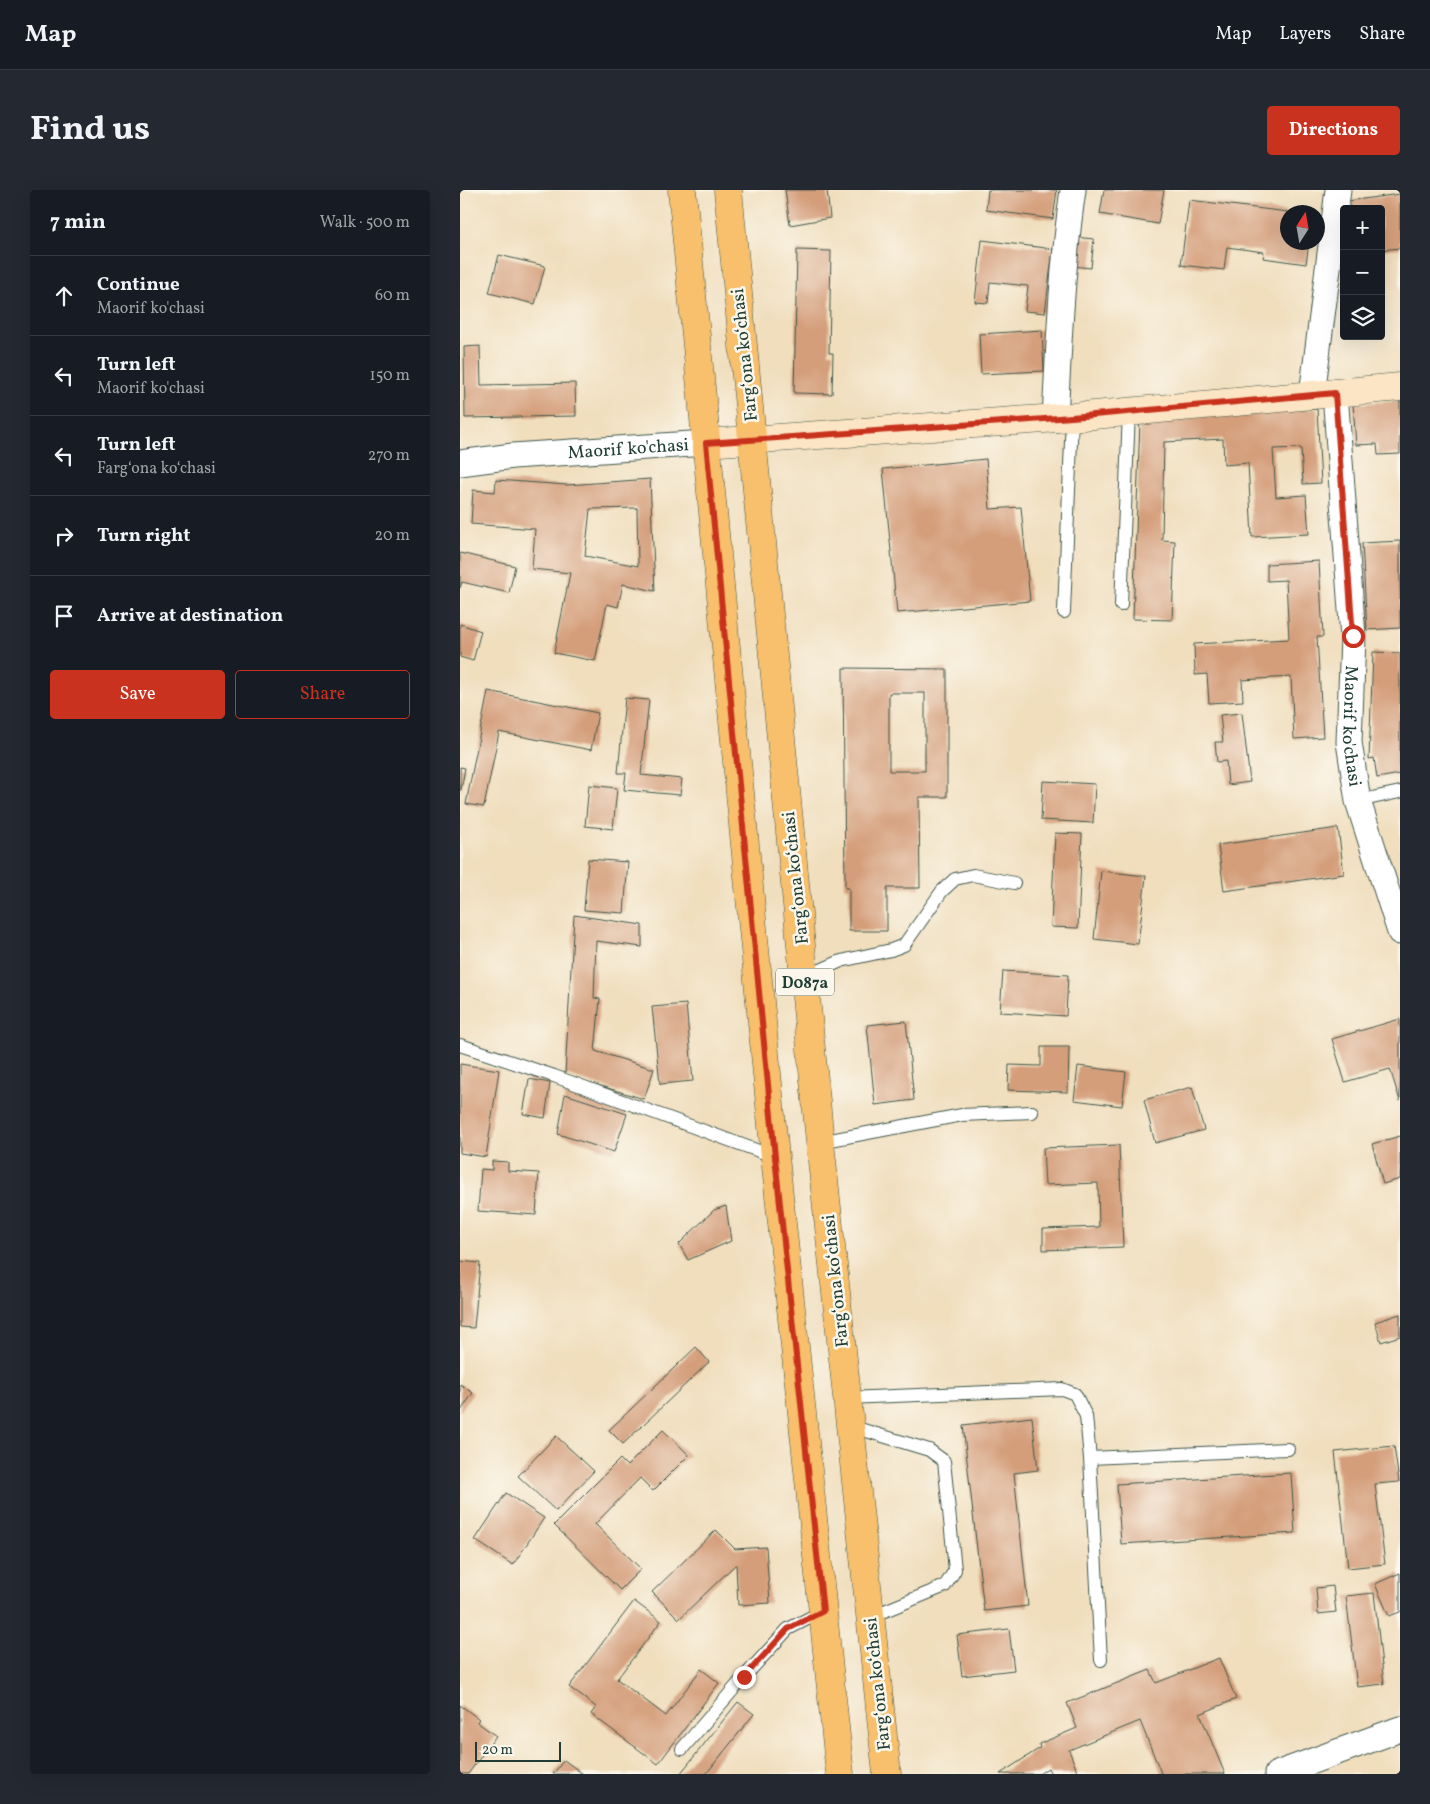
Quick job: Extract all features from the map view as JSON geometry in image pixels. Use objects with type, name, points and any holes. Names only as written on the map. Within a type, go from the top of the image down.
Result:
[{"type":"main road","name":"D087a","points":[[682,190],[775,1157],[840,1774]]},
{"type":"main road","name":"Fargʻona koʻchasi","points":[[728,190],[820,1142],[887,1774]]},
{"type":"street","points":[[1064,418],[1059,331],[1068,224],[1073,190]]},
{"type":"street","points":[[1323,394],[1338,190]]},
{"type":"street","name":"Maorif ko'chasi","points":[[460,463],[513,456],[1064,418],[1400,387]]},
{"type":"street","name":"Maorif ko'chasi","points":[[1323,394],[1353,636],[1350,742],[1358,801],[1400,932]]},
{"type":"street","points":[[1277,1774],[1400,1729]]},
{"type":"lane","points":[[1121,605],[1129,412]]},
{"type":"lane","points":[[1064,418],[1064,612]]},
{"type":"lane","points":[[1358,801],[1400,792]]},
{"type":"lane","points":[[805,977],[841,961],[891,950],[904,945],[942,890],[955,879],[973,876],[1014,883]]},
{"type":"lane","points":[[460,1046],[554,1076],[775,1157]]},
{"type":"lane","points":[[820,1142],[962,1115],[1032,1112]]},
{"type":"lane","points":[[847,1398],[1062,1389],[1075,1394],[1086,1416],[1102,1660]]},
{"type":"lane","points":[[850,1426],[929,1450],[944,1461],[955,1570],[945,1586],[870,1616]]},
{"type":"lane","points":[[1090,1458],[1288,1449]]},
{"type":"lane","points":[[682,1749],[788,1629],[823,1611]]},
{"type":"building","points":[[785,190],[827,190],[830,218],[790,225]]},
{"type":"building","points":[[988,190],[1057,190],[1053,219],[986,210]]},
{"type":"building","points":[[1104,190],[1164,190],[1158,224],[1100,214]]},
{"type":"building","points":[[1400,194],[1400,248],[1385,250],[1385,205],[1348,205],[1348,201]]},
{"type":"building","points":[[1189,200],[1280,211],[1280,250],[1308,250],[1306,264],[1263,258],[1264,252],[1227,247],[1224,270],[1181,265]]},
{"type":"building","points":[[1074,237],[1094,239],[1091,268],[1072,266]]},
{"type":"building","points":[[982,240],[1053,249],[1045,313],[1025,311],[1028,286],[990,282],[988,303],[975,302]]},
{"type":"building","points":[[797,250],[831,251],[829,353],[833,353],[832,394],[794,393]]},
{"type":"building","points":[[499,255],[545,266],[535,304],[489,293]]},
{"type":"building","points":[[1042,330],[1044,371],[981,374],[979,334]]},
{"type":"building","points":[[480,346],[481,385],[575,383],[576,416],[465,418],[464,347]]},
{"type":"building","points":[[1400,401],[1400,454],[1378,455],[1377,444],[1356,445],[1353,404]]},
{"type":"building","points":[[1317,409],[1321,483],[1303,484],[1301,448],[1273,449],[1276,497],[1306,495],[1309,534],[1252,537],[1248,463],[1224,465],[1223,439],[1164,442],[1162,540],[1175,541],[1172,620],[1133,619],[1140,419]]},
{"type":"building","points":[[986,459],[990,509],[1021,507],[1030,601],[897,613],[883,469]]},
{"type":"building","points":[[650,479],[655,591],[623,584],[618,607],[607,604],[595,661],[554,653],[570,573],[532,569],[535,529],[471,524],[473,490],[495,492],[496,480],[567,485]],"holes":[[[637,508],[638,566],[585,556],[590,509]]]},
{"type":"building","points":[[1400,541],[1400,628],[1367,630],[1362,543]]},
{"type":"building","points":[[460,553],[515,566],[509,593],[462,582],[460,588]]},
{"type":"building","points":[[1319,561],[1323,637],[1317,637],[1323,737],[1294,739],[1291,677],[1242,680],[1243,701],[1209,703],[1207,674],[1195,675],[1194,644],[1289,639],[1286,580],[1267,581],[1267,564]]},
{"type":"building","points":[[460,624],[481,631],[473,661],[460,657]]},
{"type":"building","points":[[1373,652],[1400,653],[1400,774],[1377,778],[1374,758],[1369,759]]},
{"type":"building","points":[[843,668],[947,669],[947,797],[919,797],[920,888],[887,888],[887,931],[849,931],[849,888],[845,888]],"holes":[[[889,693],[925,693],[925,771],[889,771]]]},
{"type":"building","points":[[488,691],[598,713],[591,750],[499,732],[484,807],[466,804]]},
{"type":"building","points":[[625,698],[649,700],[641,775],[682,779],[680,795],[624,790],[626,773],[618,773]]},
{"type":"building","points":[[1242,713],[1250,782],[1228,785],[1226,761],[1217,762],[1215,742],[1223,742],[1220,715]]},
{"type":"building","points":[[460,767],[465,768],[461,790],[460,790]]},
{"type":"building","points":[[1043,781],[1095,784],[1093,823],[1041,820]]},
{"type":"building","points":[[589,785],[617,788],[613,829],[585,826]]},
{"type":"building","points":[[1338,828],[1344,874],[1224,891],[1218,845]]},
{"type":"building","points":[[1055,833],[1082,834],[1078,928],[1051,927]]},
{"type":"building","points":[[588,859],[628,862],[624,913],[584,910]]},
{"type":"building","points":[[1101,871],[1146,876],[1138,944],[1094,939]]},
{"type":"building","points":[[574,915],[642,925],[642,947],[596,941],[594,998],[600,999],[595,1051],[654,1069],[644,1099],[565,1075]]},
{"type":"building","points":[[1003,971],[1068,975],[1066,1016],[1000,1012]]},
{"type":"building","points":[[686,1004],[693,1081],[660,1084],[652,1007]]},
{"type":"building","points":[[1400,1019],[1400,1101],[1390,1069],[1345,1082],[1332,1039]]},
{"type":"building","points":[[906,1021],[914,1100],[875,1105],[867,1025]]},
{"type":"building","points":[[1041,1047],[1069,1047],[1068,1092],[1008,1090],[1009,1065],[1041,1066]]},
{"type":"building","points":[[460,1064],[499,1070],[486,1157],[460,1153]]},
{"type":"building","points":[[1078,1066],[1126,1072],[1122,1106],[1074,1100]]},
{"type":"building","points":[[529,1079],[550,1083],[545,1118],[523,1114]]},
{"type":"building","points":[[1192,1087],[1204,1130],[1155,1143],[1144,1100]]},
{"type":"building","points":[[565,1094],[627,1114],[614,1152],[558,1134]]},
{"type":"building","points":[[1400,1136],[1400,1179],[1383,1184],[1372,1144]]},
{"type":"building","points":[[1119,1145],[1123,1247],[1043,1250],[1043,1229],[1099,1227],[1098,1183],[1045,1185],[1043,1148]]},
{"type":"building","points":[[492,1161],[508,1162],[508,1171],[539,1173],[536,1215],[478,1211],[481,1169],[492,1170]]},
{"type":"building","points":[[726,1206],[731,1241],[688,1260],[679,1244],[714,1210]]},
{"type":"building","points":[[460,1261],[480,1263],[474,1328],[460,1327]]},
{"type":"building","points":[[1400,1314],[1400,1336],[1381,1342],[1375,1322]]},
{"type":"building","points":[[696,1347],[709,1362],[623,1444],[609,1430]]},
{"type":"building","points":[[460,1384],[473,1393],[460,1412]]},
{"type":"building","points":[[1032,1417],[1038,1470],[1014,1473],[1028,1606],[984,1611],[963,1425]]},
{"type":"building","points":[[663,1430],[689,1455],[653,1491],[640,1478],[595,1524],[641,1569],[620,1590],[554,1525],[620,1459],[627,1466]]},
{"type":"building","points":[[556,1436],[594,1471],[556,1511],[518,1476]]},
{"type":"building","points":[[1394,1446],[1399,1482],[1375,1484],[1385,1564],[1348,1568],[1335,1452]]},
{"type":"building","points":[[1291,1473],[1295,1533],[1121,1544],[1117,1484]]},
{"type":"building","points":[[506,1493],[544,1518],[513,1565],[475,1540]]},
{"type":"building","points":[[716,1530],[735,1549],[766,1547],[770,1603],[738,1605],[736,1564],[679,1619],[652,1592]]},
{"type":"building","points":[[1400,1573],[1400,1612],[1389,1616],[1375,1584]]},
{"type":"building","points":[[1333,1586],[1336,1612],[1318,1614],[1316,1588]]},
{"type":"building","points":[[1374,1593],[1384,1684],[1357,1687],[1346,1596]]},
{"type":"building","points":[[634,1601],[661,1621],[617,1679],[666,1716],[701,1669],[719,1683],[658,1764],[591,1714],[596,1707],[569,1687]]},
{"type":"building","points":[[1009,1629],[1014,1670],[962,1676],[957,1635]]},
{"type":"building","points":[[1219,1658],[1236,1699],[1200,1714],[1225,1774],[1158,1774],[1161,1773],[1140,1721],[1069,1750],[1078,1774],[1051,1774],[1048,1768],[1039,1774],[1000,1774],[1040,1748],[1039,1744],[1077,1728],[1067,1703],[1150,1670],[1156,1683]]},
{"type":"building","points":[[738,1702],[754,1714],[706,1774],[680,1774]]},
{"type":"building","points":[[460,1705],[479,1719],[477,1722],[496,1736],[468,1774],[460,1774]]},
{"type":"building","points":[[564,1760],[583,1774],[553,1774]]},
{"type":"route","points":[[744,1677],[788,1629],[823,1611],[775,1157],[706,443],[1072,417],[1335,393],[1353,636]]}]
